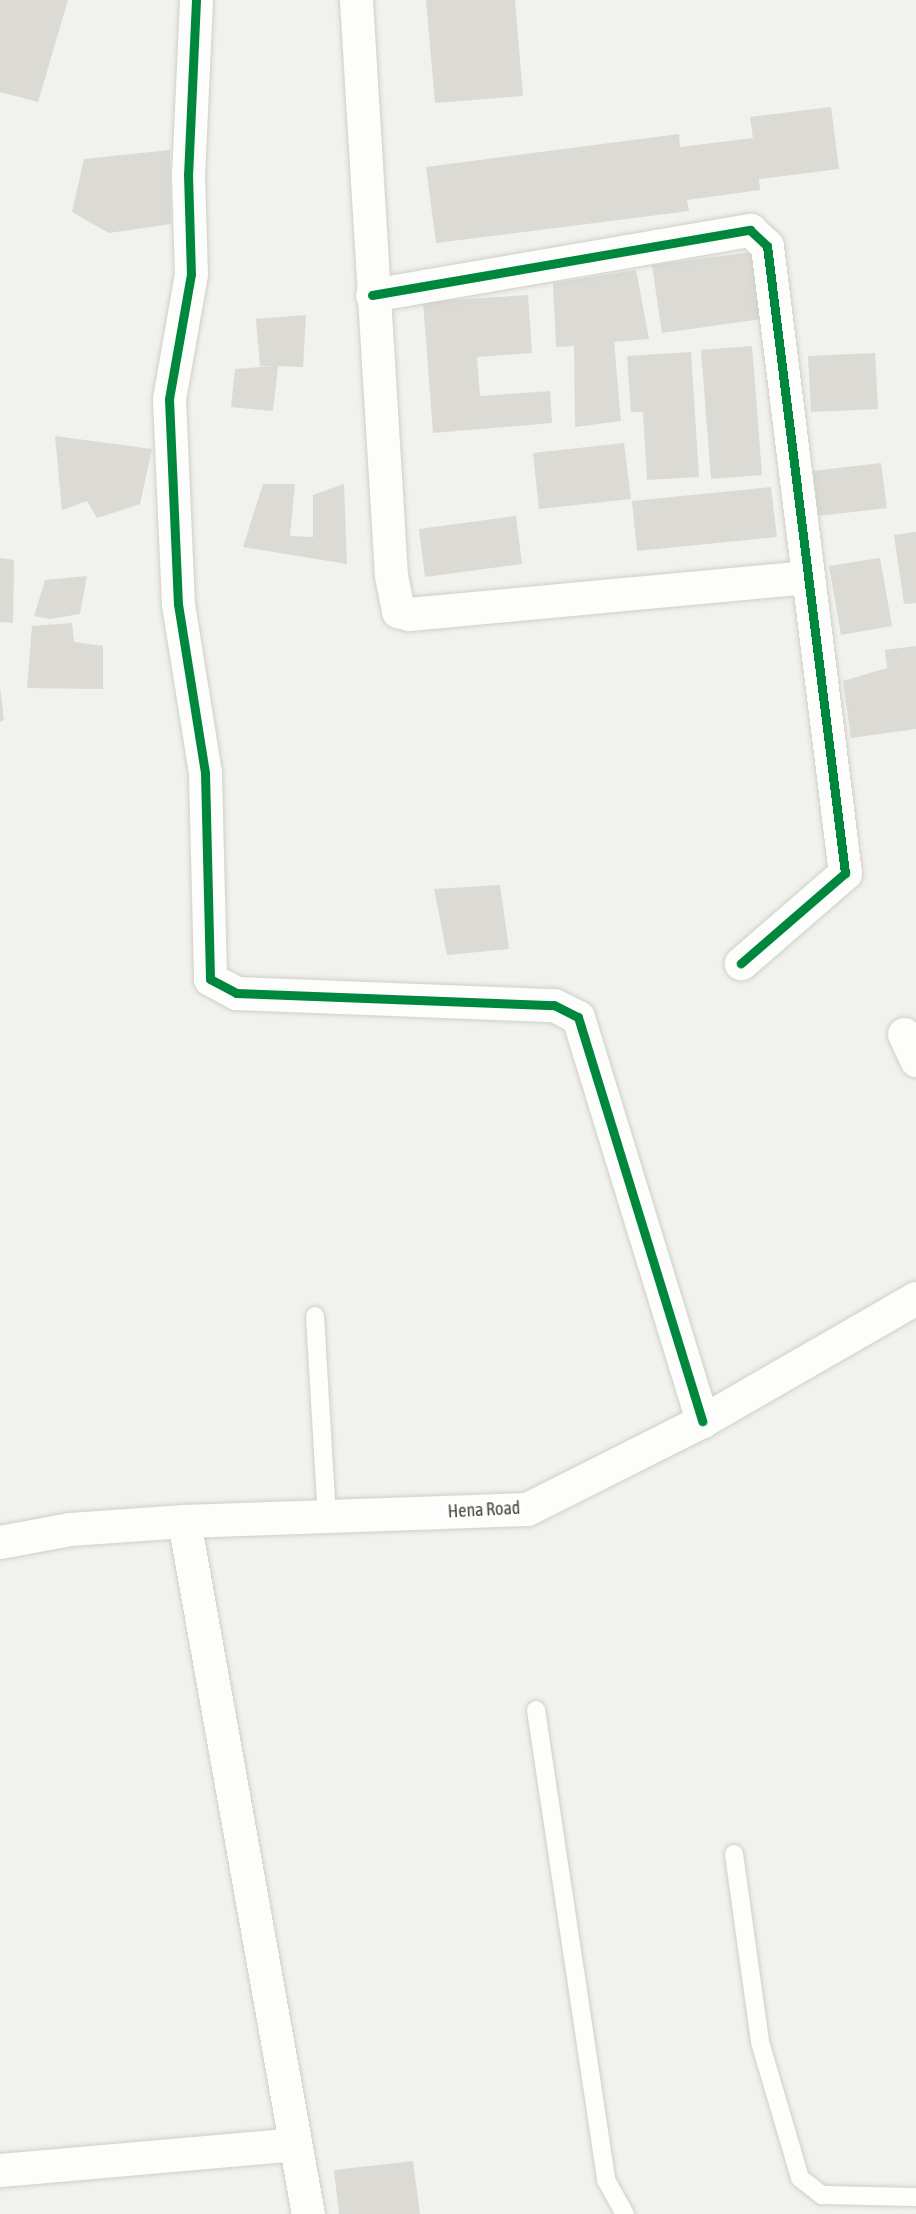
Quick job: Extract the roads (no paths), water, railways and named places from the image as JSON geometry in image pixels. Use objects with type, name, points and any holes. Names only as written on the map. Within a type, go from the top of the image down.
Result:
[{"type":"street","points":[[196,0],[188,174],[191,274],[169,399],[178,604],[205,773],[210,979],[236,993],[554,1005],[578,1017],[702,1421]]},
{"type":"street","points":[[356,0],[372,296],[391,575],[398,610],[409,614],[807,577]]},
{"type":"street","points":[[372,296],[750,230],[767,246],[844,873],[741,963]]},
{"type":"street","name":"Hena Road","points":[[0,1542],[70,1529],[184,1521],[527,1509],[702,1421],[916,1298]]},
{"type":"street","points":[[184,1521],[308,2214]]},
{"type":"street","points":[[0,2170],[295,2144]]},
{"type":"lane","points":[[315,1316],[327,1516]]},
{"type":"lane","points":[[536,1710],[606,2180],[625,2214]]},
{"type":"lane","points":[[734,1854],[760,2042],[800,2178],[822,2195],[916,2196]]}]
